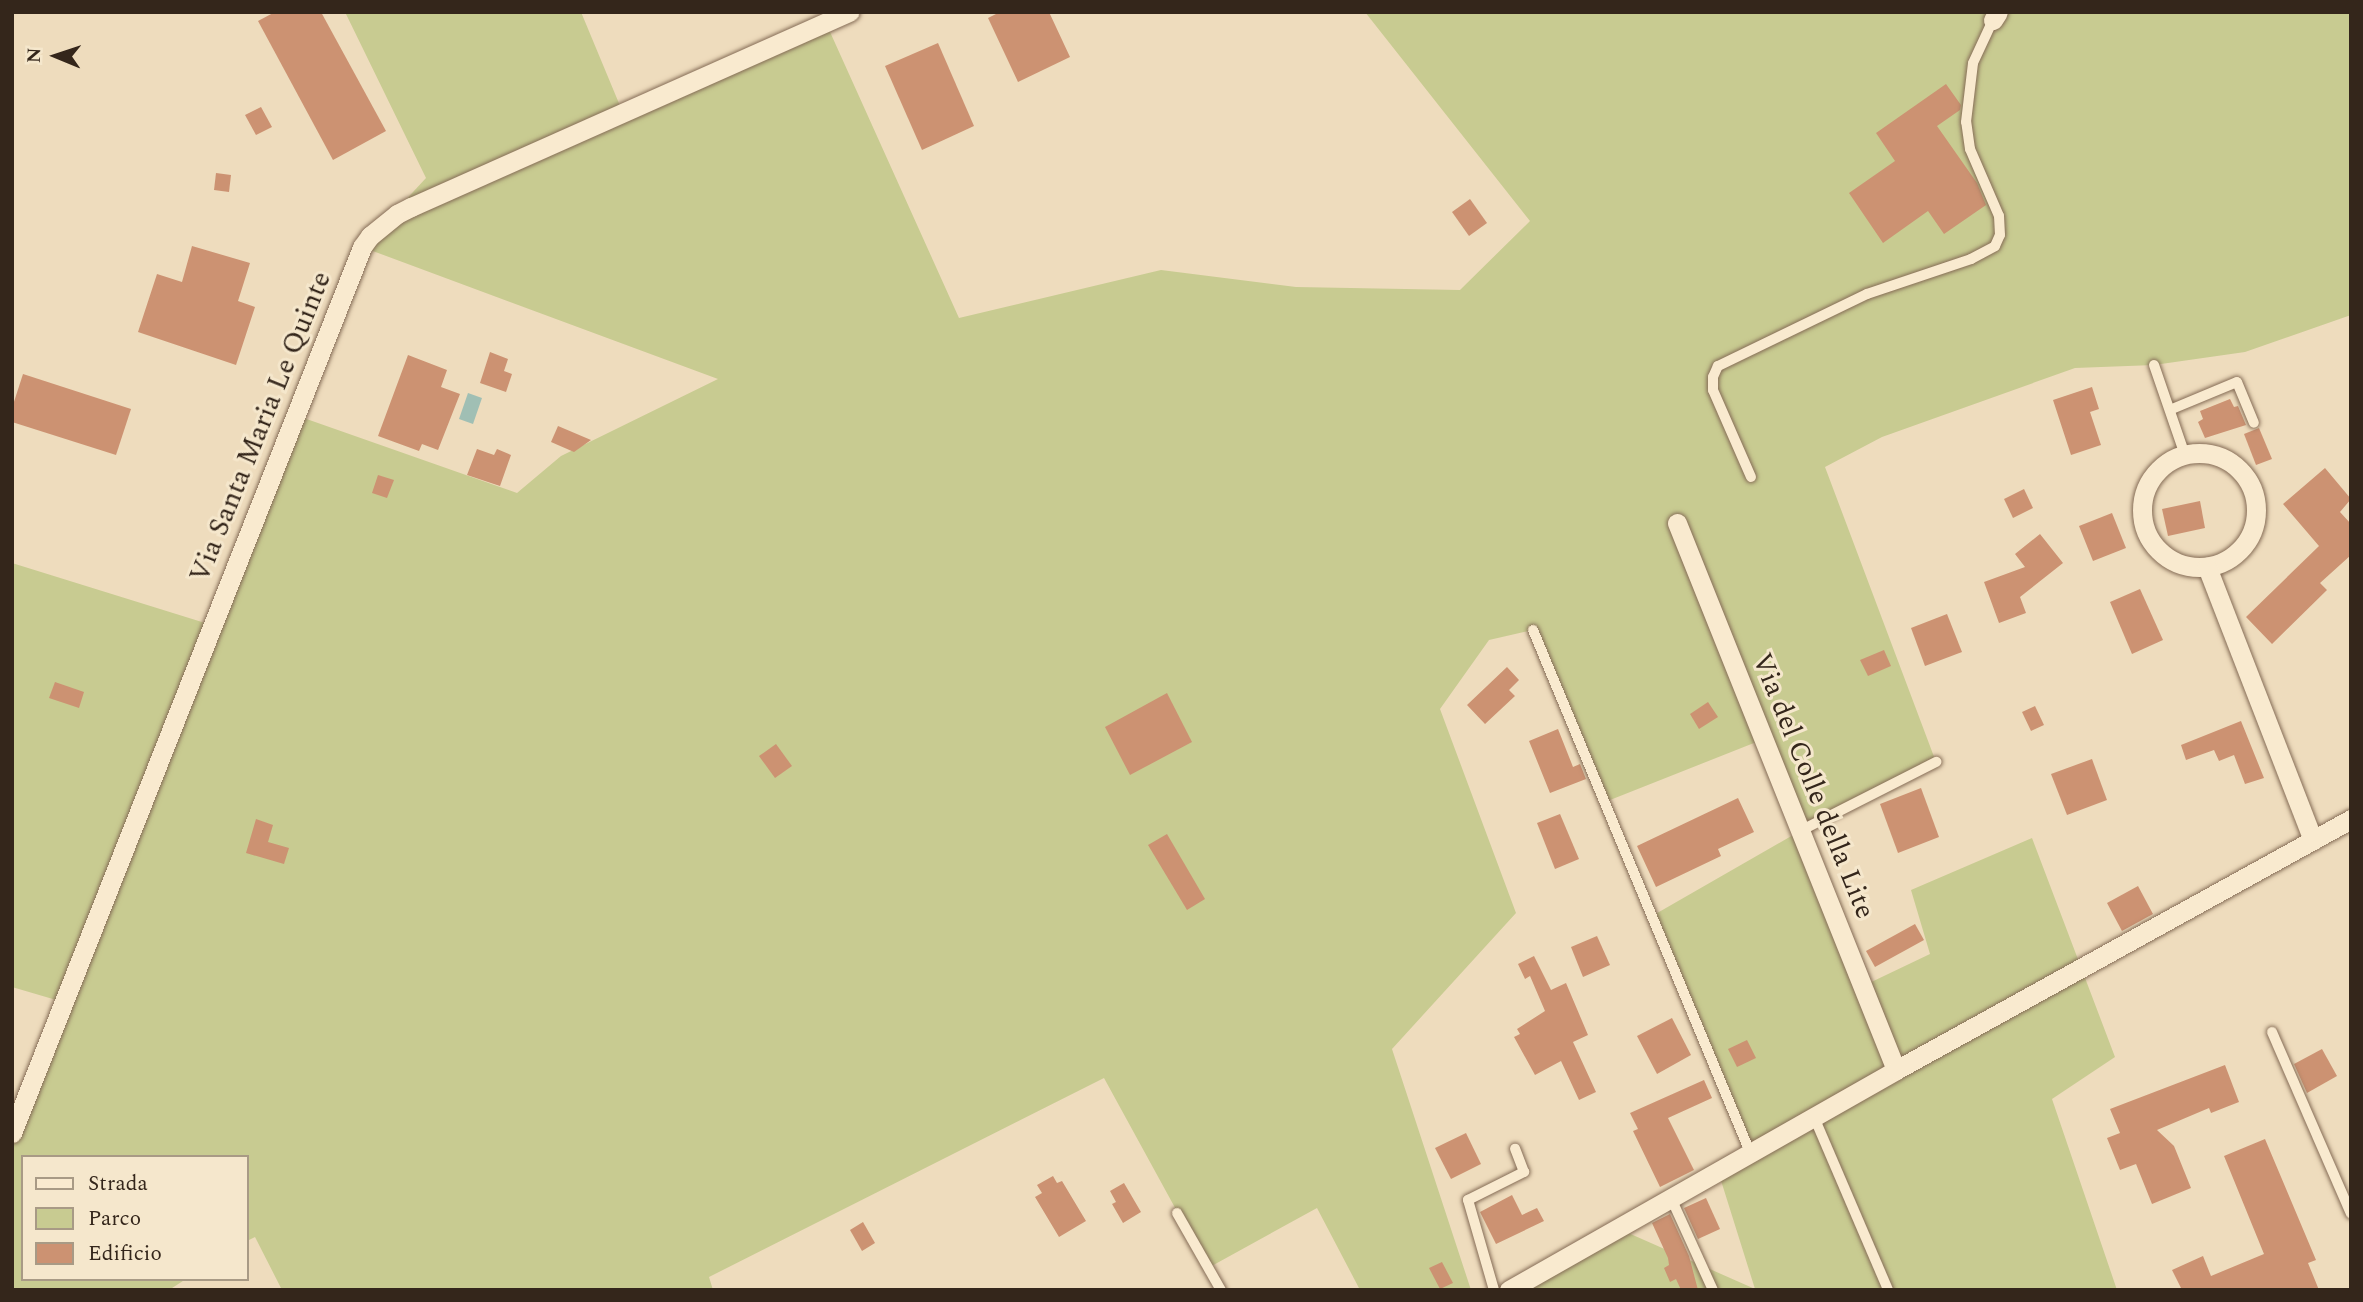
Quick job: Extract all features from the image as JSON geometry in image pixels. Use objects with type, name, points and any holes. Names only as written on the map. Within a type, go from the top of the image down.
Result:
[{"type":"street","name":"Via Santa Maria Le Quinte","points":[[12,1133],[352,273],[370,236],[411,206],[850,12]]},
{"type":"street","points":[[2203,453],[2229,463],[2248,482],[2255,499],[2255,518],[2245,543],[2224,562],[2207,567],[2181,564],[2159,551],[2149,538],[2143,521],[2142,504],[2147,487],[2156,473],[2169,462],[2185,455],[2203,453]]},
{"type":"street","name":"Via del Colle della Lite","points":[[1677,523],[1896,1070]]},
{"type":"street","points":[[2207,567],[2313,840]]},
{"type":"street","points":[[1509,1290],[1896,1070],[2351,820]]},
{"type":"lane","points":[[1751,477],[1713,390],[1713,377],[1718,366],[1867,294],[1971,259],[1995,246],[2000,234],[1999,216],[1970,149],[1966,122],[1973,63],[1980,41],[1996,16]]},
{"type":"lane","points":[[2154,365],[2172,409],[2185,455]]},
{"type":"lane","points":[[2172,409],[2237,382],[2254,423]]},
{"type":"lane","points":[[1533,630],[1750,1153]]},
{"type":"lane","points":[[1800,831],[1936,762]]},
{"type":"lane","points":[[2272,1032],[2351,1214]]},
{"type":"lane","points":[[1814,1116],[1888,1290]]},
{"type":"lane","points":[[1494,1290],[1468,1200],[1524,1172],[1515,1149]]},
{"type":"lane","points":[[1671,1198],[1713,1290]]},
{"type":"lane","points":[[1177,1213],[1221,1290]]},
{"type":"green space","points":[[345,12],[581,12],[623,113],[826,23],[959,318],[1161,270],[1296,287],[1460,290],[1530,221],[1365,12],[2351,12],[2351,315],[2245,352],[2154,365],[2075,368],[1882,437],[1825,467],[1936,762],[1801,831],[1863,986],[1930,954],[1911,890],[2032,838],[2115,1057],[2052,1099],[2117,1290],[1509,1290],[1617,1228],[1755,1289],[1718,1171],[1750,1153],[1652,916],[1800,831],[1764,739],[1605,802],[1533,630],[1489,640],[1440,709],[1516,913],[1392,1049],[1471,1290],[1360,1290],[1317,1208],[1208,1268],[1104,1078],[709,1277],[713,1290],[282,1290],[255,1237],[248,1240],[248,1155],[21,1155],[21,1281],[183,1281],[169,1290],[12,1290],[12,1133],[63,1002],[12,987],[12,563],[218,627],[298,416],[517,493],[561,456],[718,379],[362,247],[426,178]]},
{"type":"water","points":[[468,393],[482,398],[473,424],[459,419]]},
{"type":"building","points":[[275,12],[321,12],[386,131],[333,160],[258,21]]},
{"type":"building","points":[[1000,12],[1049,12],[1070,57],[1018,82],[988,18]]},
{"type":"building","points":[[938,43],[974,126],[922,150],[885,66]]},
{"type":"building","points":[[1946,84],[1961,105],[1960,110],[1937,126],[1977,183],[1986,205],[1944,234],[1928,211],[1883,243],[1849,193],[1895,161],[1876,133]]},
{"type":"building","points":[[261,107],[272,127],[256,135],[245,115]]},
{"type":"building","points":[[216,173],[231,175],[229,192],[214,190]]},
{"type":"building","points":[[1470,199],[1487,223],[1469,236],[1452,212]]},
{"type":"building","points":[[192,246],[250,263],[238,301],[255,307],[236,365],[138,332],[157,274],[182,282]]},
{"type":"building","points":[[490,352],[508,359],[504,371],[512,374],[506,392],[480,383]]},
{"type":"building","points":[[408,355],[447,370],[441,387],[460,394],[438,450],[422,444],[419,451],[378,436]]},
{"type":"building","points":[[23,374],[131,409],[116,455],[12,422],[12,408]]},
{"type":"building","points":[[2092,387],[2099,409],[2090,412],[2101,445],[2071,455],[2053,400]]},
{"type":"building","points":[[2230,399],[2234,407],[2238,406],[2246,425],[2205,438],[2198,422],[2203,419],[2200,411]]},
{"type":"building","points":[[558,426],[591,440],[574,452],[551,442]]},
{"type":"building","points":[[2259,428],[2272,459],[2256,465],[2244,434]]},
{"type":"building","points":[[477,449],[494,455],[497,449],[511,455],[500,486],[467,475]]},
{"type":"building","points":[[2325,468],[2351,499],[2340,512],[2351,524],[2351,555],[2320,583],[2327,590],[2272,644],[2246,617],[2319,546],[2283,504]]},
{"type":"building","points":[[378,475],[394,480],[387,498],[372,493]]},
{"type":"building","points":[[2024,489],[2033,508],[2013,518],[2004,499]]},
{"type":"building","points":[[2200,501],[2205,528],[2168,536],[2162,509]]},
{"type":"building","points":[[2112,513],[2126,548],[2093,561],[2079,526]]},
{"type":"building","points":[[2040,534],[2063,563],[2020,597],[2026,613],[1999,623],[1984,582],[2025,567],[2015,554]]},
{"type":"building","points":[[2140,589],[2163,640],[2132,654],[2110,602]]},
{"type":"building","points":[[1947,614],[1962,652],[1925,666],[1911,628]]},
{"type":"building","points":[[1884,650],[1891,666],[1868,676],[1860,660]]},
{"type":"building","points":[[1507,667],[1519,680],[1509,690],[1515,696],[1485,724],[1467,705]]},
{"type":"building","points":[[55,682],[84,692],[79,708],[49,698]]},
{"type":"building","points":[[1167,693],[1192,742],[1130,775],[1105,727]]},
{"type":"building","points":[[1708,702],[1718,717],[1699,729],[1690,714]]},
{"type":"building","points":[[2035,706],[2044,725],[2031,731],[2022,712]]},
{"type":"building","points":[[2241,721],[2264,778],[2245,784],[2234,755],[2219,761],[2214,750],[2186,760],[2181,745]]},
{"type":"building","points":[[1558,729],[1573,767],[1580,764],[1586,779],[1550,793],[1529,741]]},
{"type":"building","points":[[776,744],[792,766],[775,778],[759,756]]},
{"type":"building","points":[[2092,759],[2107,800],[2067,815],[2051,774]]},
{"type":"building","points":[[1921,788],[1939,837],[1898,853],[1880,804]]},
{"type":"building","points":[[1738,798],[1754,832],[1718,849],[1721,856],[1656,887],[1637,846]]},
{"type":"building","points":[[1560,814],[1579,859],[1555,869],[1537,823]]},
{"type":"building","points":[[256,819],[273,825],[268,842],[289,848],[284,864],[246,853]]},
{"type":"building","points":[[1167,834],[1205,899],[1187,910],[1148,845]]},
{"type":"building","points":[[2138,886],[2153,914],[2122,931],[2107,903]]},
{"type":"building","points":[[1915,924],[1924,940],[1875,967],[1866,951]]},
{"type":"building","points":[[1597,936],[1610,965],[1583,977],[1571,947]]},
{"type":"building","points":[[1534,956],[1551,990],[1566,983],[1588,1035],[1573,1042],[1596,1092],[1579,1100],[1561,1061],[1535,1075],[1514,1037],[1520,1034],[1517,1029],[1545,1011],[1530,976],[1525,979],[1518,964]]},
{"type":"building","points":[[1672,1018],[1691,1055],[1657,1074],[1637,1036]]},
{"type":"building","points":[[1747,1040],[1756,1058],[1737,1067],[1728,1049]]},
{"type":"building","points":[[2322,1049],[2337,1076],[2307,1093],[2294,1064]]},
{"type":"building","points":[[2225,1065],[2239,1102],[2211,1113],[2209,1108],[2157,1130],[2174,1146],[2191,1188],[2152,1204],[2136,1164],[2120,1170],[2107,1138],[2120,1133],[2110,1109]]},
{"type":"building","points":[[1704,1080],[1712,1098],[1668,1118],[1694,1170],[1660,1187],[1633,1131],[1638,1129],[1630,1113]]},
{"type":"building","points":[[1466,1133],[1481,1164],[1451,1179],[1435,1148]]},
{"type":"building","points":[[2265,1139],[2316,1260],[2308,1263],[2319,1290],[2178,1290],[2181,1288],[2172,1270],[2203,1256],[2211,1276],[2264,1254],[2224,1156]]},
{"type":"building","points":[[1053,1176],[1057,1183],[1062,1181],[1086,1221],[1059,1237],[1035,1197],[1042,1193],[1037,1185]]},
{"type":"building","points":[[1124,1183],[1141,1212],[1123,1223],[1112,1204],[1116,1202],[1110,1191]]},
{"type":"building","points":[[1512,1195],[1522,1215],[1537,1208],[1544,1221],[1496,1244],[1480,1212]]},
{"type":"building","points":[[1706,1198],[1720,1229],[1698,1239],[1684,1208]]},
{"type":"building","points":[[1670,1214],[1689,1256],[1698,1290],[1681,1290],[1676,1279],[1670,1282],[1664,1268],[1669,1265],[1668,1258],[1652,1223]]},
{"type":"building","points":[[863,1222],[875,1243],[862,1251],[850,1230]]},
{"type":"building","points":[[1442,1262],[1453,1283],[1440,1289],[1429,1268]]}]
